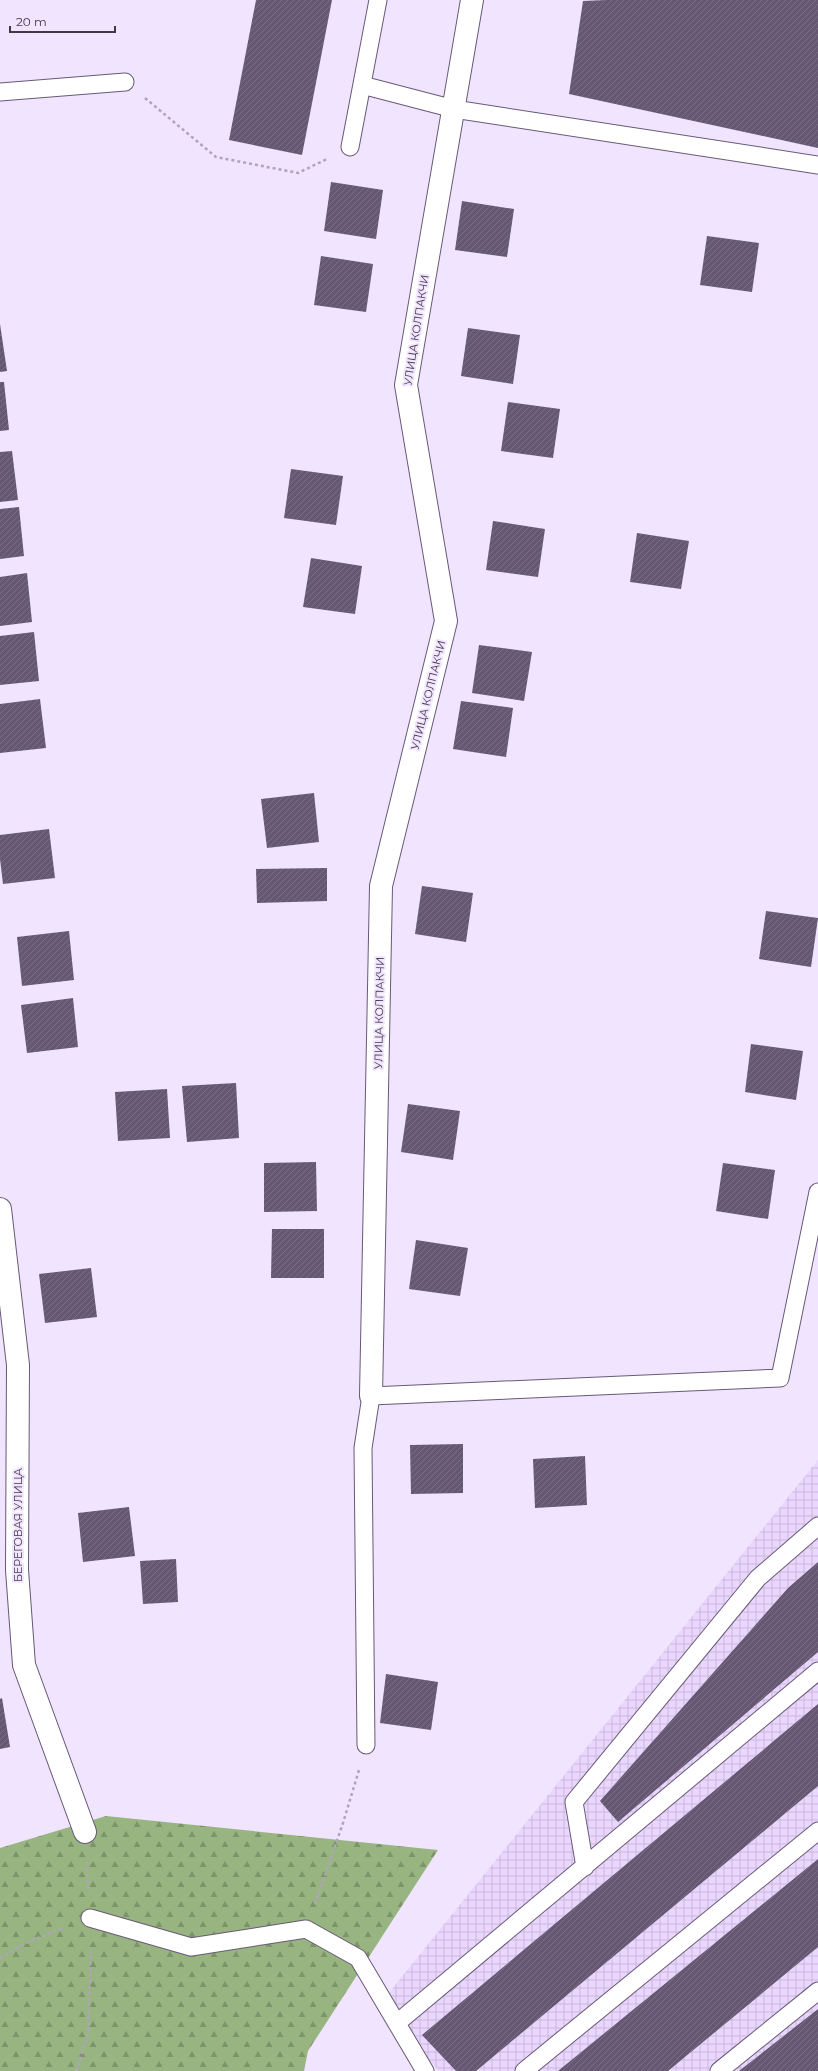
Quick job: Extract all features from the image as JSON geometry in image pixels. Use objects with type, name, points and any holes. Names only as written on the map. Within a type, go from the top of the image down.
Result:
[{"type":"street","name":"УЛИЦА КОЛПАКЧИ","points":[[371,1396],[381,886],[446,621],[406,385],[472,0]]},
{"type":"street","name":"БЕРЕГОВАЯ УЛИЦА","points":[[0,1209],[18,1365],[16,1570],[24,1665],[86,1832]]},
{"type":"lane","points":[[350,147],[378,0]]},
{"type":"lane","points":[[0,92],[125,82]]},
{"type":"lane","points":[[362,85],[454,109],[818,165]]},
{"type":"lane","points":[[366,1745],[364,1448],[371,1396],[780,1378],[818,1192]]},
{"type":"lane","points":[[584,1867],[574,1802],[758,1578],[818,1526]]},
{"type":"lane","points":[[397,2024],[818,1672]]},
{"type":"lane","points":[[524,2071],[818,1831]]},
{"type":"lane","points":[[90,1918],[191,1947],[306,1929],[358,1958],[425,2071]]},
{"type":"lane","points":[[719,2071],[818,1991]]},
{"type":"path","points":[[125,82],[216,157],[298,173],[350,147]]},
{"type":"path","points":[[306,1929],[343,1823],[366,1745]]},
{"type":"path","points":[[76,2071],[88,2034],[92,1963],[86,1832]]},
{"type":"path","points":[[0,1958],[28,1942],[90,1918]]},
{"type":"shaded area","points":[[818,1460],[818,2071],[439,2071],[380,2004]]},
{"type":"green space","points":[[106,1816],[438,1850],[308,2051],[304,2071],[0,2071],[0,1848]]},
{"type":"building","points":[[256,0],[332,0],[302,155],[229,140]]},
{"type":"building","points":[[818,0],[818,148],[569,94],[583,1]]},
{"type":"building","points":[[331,182],[383,190],[376,239],[324,231]]},
{"type":"building","points":[[462,201],[514,209],[507,257],[455,250]]},
{"type":"building","points":[[707,236],[759,243],[752,292],[700,285]]},
{"type":"building","points":[[321,256],[373,264],[366,312],[314,305]]},
{"type":"building","points":[[0,324],[7,371],[0,372]]},
{"type":"building","points":[[468,328],[520,335],[513,384],[461,376]]},
{"type":"building","points":[[0,382],[4,382],[9,430],[0,431]]},
{"type":"building","points":[[508,402],[560,409],[553,458],[501,451]]},
{"type":"building","points":[[12,451],[18,500],[0,502],[0,452]]},
{"type":"building","points":[[291,469],[343,476],[336,525],[284,518]]},
{"type":"building","points":[[19,507],[24,556],[0,559],[0,509]]},
{"type":"building","points":[[493,521],[545,529],[538,577],[486,570]]},
{"type":"building","points":[[637,533],[689,541],[681,589],[630,582]]},
{"type":"building","points":[[311,558],[362,566],[355,614],[303,607]]},
{"type":"building","points":[[27,573],[32,622],[0,626],[0,577]]},
{"type":"building","points":[[34,632],[39,681],[0,685],[0,636]]},
{"type":"building","points":[[479,645],[532,652],[524,701],[472,693]]},
{"type":"building","points":[[40,699],[46,748],[0,753],[0,704]]},
{"type":"building","points":[[461,701],[513,708],[506,757],[453,749]]},
{"type":"building","points":[[314,793],[319,842],[267,848],[261,799]]},
{"type":"building","points":[[49,829],[55,878],[3,884],[0,859],[0,835]]},
{"type":"building","points":[[327,868],[327,901],[257,903],[256,869]]},
{"type":"building","points":[[422,886],[473,893],[466,942],[415,934]]},
{"type":"building","points":[[766,911],[818,918],[811,967],[759,959]]},
{"type":"building","points":[[69,931],[74,980],[22,986],[17,937]]},
{"type":"building","points":[[73,998],[78,1047],[27,1053],[21,1005]]},
{"type":"building","points":[[751,1044],[803,1051],[796,1100],[745,1092]]},
{"type":"building","points":[[236,1083],[239,1138],[187,1142],[182,1086]]},
{"type":"building","points":[[167,1089],[170,1138],[118,1141],[115,1092]]},
{"type":"building","points":[[408,1104],[460,1111],[453,1160],[401,1152]]},
{"type":"building","points":[[316,1162],[317,1211],[264,1212],[264,1163]]},
{"type":"building","points":[[723,1163],[775,1170],[768,1219],[716,1211]]},
{"type":"building","points":[[272,1229],[324,1229],[324,1278],[271,1278]]},
{"type":"building","points":[[416,1240],[468,1248],[460,1296],[409,1289]]},
{"type":"building","points":[[91,1268],[97,1317],[45,1323],[39,1274]]},
{"type":"building","points":[[463,1444],[463,1493],[411,1494],[410,1445]]},
{"type":"building","points":[[585,1456],[587,1505],[535,1508],[533,1459]]},
{"type":"building","points":[[129,1507],[135,1556],[83,1562],[78,1513]]},
{"type":"building","points":[[176,1559],[178,1602],[143,1604],[140,1561]]},
{"type":"building","points":[[818,1562],[818,1652],[618,1822],[600,1801],[788,1588]]},
{"type":"building","points":[[386,1674],[438,1682],[431,1730],[380,1723]]},
{"type":"building","points":[[2,1698],[10,1747],[0,1749],[0,1699]]},
{"type":"building","points":[[818,1704],[818,1786],[476,2071],[456,2071],[422,2035]]},
{"type":"building","points":[[818,1859],[818,1947],[668,2071],[558,2071]]},
{"type":"building","points":[[818,2009],[818,2071],[739,2071]]}]
